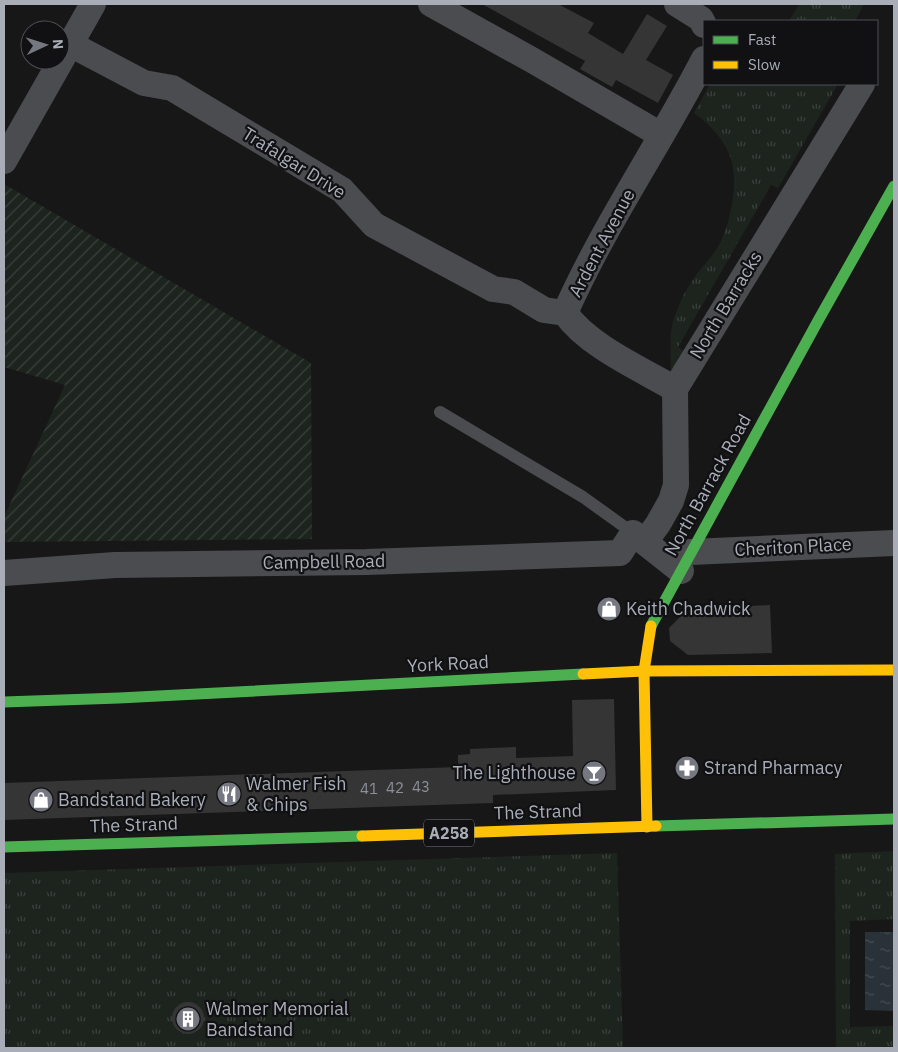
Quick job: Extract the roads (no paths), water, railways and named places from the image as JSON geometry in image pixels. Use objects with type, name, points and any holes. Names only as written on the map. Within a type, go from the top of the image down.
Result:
[{"type":"street","points":[[70,44],[93,4]]},
{"type":"street","points":[[431,4],[661,134]]},
{"type":"street","points":[[677,4],[694,14],[703,24]]},
{"type":"street","name":"Trafalgar Drive","points":[[70,44],[144,83],[172,88],[342,190],[374,225],[492,289],[514,292],[544,310],[565,314]]},
{"type":"street","name":"Ardent Avenue","points":[[675,389],[587,338],[565,314],[580,280],[661,134],[678,109],[703,61]]},
{"type":"street","points":[[4,161],[55,70]]},
{"type":"street","name":"North Barracks","points":[[675,389],[861,85]]},
{"type":"street","name":"North Barrack Road","points":[[647,827],[644,671],[651,626],[894,186]]},
{"type":"street","points":[[675,389],[676,485],[671,501],[658,524],[639,538],[686,561]]},
{"type":"street","name":"Campbell Road","points":[[4,573],[115,565],[367,562],[620,553],[639,538]]},
{"type":"street","name":"Cheriton Place","points":[[686,561],[894,542]]},
{"type":"street","name":"York Road","points":[[4,702],[119,698],[644,671],[894,670]]},
{"type":"street","name":"The Strand","points":[[4,847],[894,819]]},
{"type":"lane","points":[[440,412],[583,497],[639,538]]},
{"type":"water","points":[[865,932],[894,932],[894,1011],[865,1010]]},
{"type":"place","name":"Keith Chadwick","points":[[609,609]]},
{"type":"place","name":"Strand Pharmacy","points":[[687,768]]},
{"type":"place","name":"The Lighthouse","points":[[594,773]]},
{"type":"place","name":"Walmer Fish & Chips","points":[[229,794]]},
{"type":"place","name":"Bandstand Bakery","points":[[41,800]]},
{"type":"place","name":"Walmer Memorial Bandstand","points":[[188,1019]]}]
